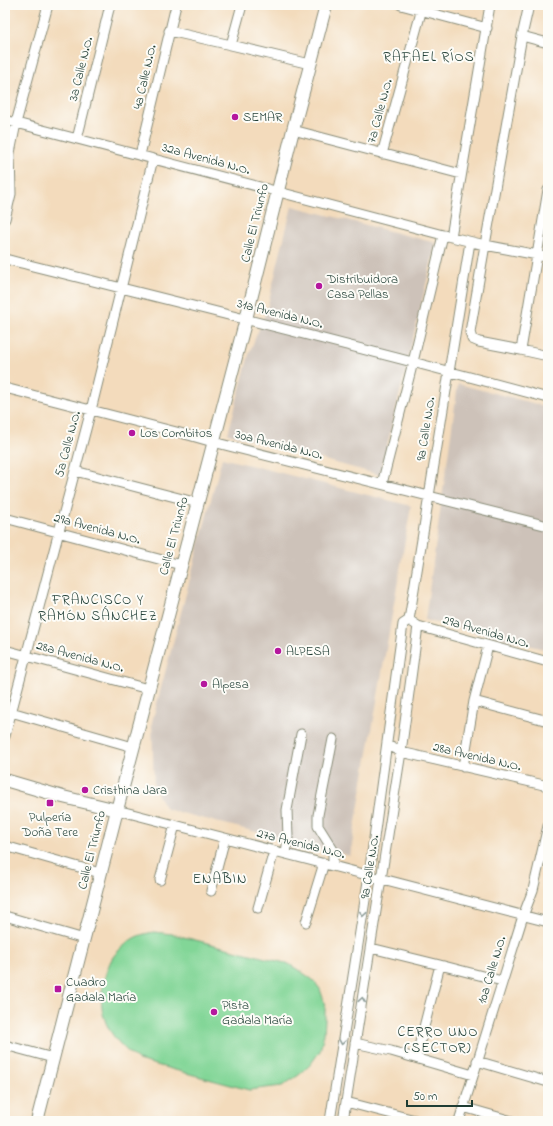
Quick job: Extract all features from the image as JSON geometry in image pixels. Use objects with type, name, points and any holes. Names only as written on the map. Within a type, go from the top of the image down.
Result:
[{"type":"main road","name":"Calle El Triunfo","points":[[37,1121],[100,873],[246,319],[326,5]]},
{"type":"main road","points":[[5,780],[63,797],[117,810]]},
{"type":"street","points":[[5,219],[11,194],[10,153],[16,123],[48,5]]},
{"type":"street","name":"3a Calle N.O.","points":[[77,139],[110,5]]},
{"type":"street","name":"4a Calle N.O.","points":[[140,155],[176,5]]},
{"type":"street","points":[[231,44],[242,5]]},
{"type":"street","points":[[401,5],[422,8],[487,28]]},
{"type":"street","points":[[382,484],[447,236],[461,174],[490,5]]},
{"type":"street","points":[[529,5],[522,36],[470,332],[472,339],[479,342],[548,356]]},
{"type":"street","name":"7a Calle N.O.","points":[[382,154],[422,8]]},
{"type":"street","points":[[169,31],[231,44],[310,64]]},
{"type":"street","points":[[522,36],[548,42]]},
{"type":"street","name":"32a Avenida N.O.","points":[[5,120],[470,242],[548,257]]},
{"type":"street","points":[[293,130],[461,174]]},
{"type":"street","name":"5a Calle N.O.","points":[[5,736],[91,410],[153,159]]},
{"type":"street","points":[[521,350],[548,190]]},
{"type":"street","name":"9a Calle N.O.","points":[[330,1121],[369,875],[403,624],[409,620],[470,242]]},
{"type":"street","name":"31a Avenida N.O.","points":[[5,259],[246,319],[548,398]]},
{"type":"street","name":"30a Avenida N.O.","points":[[5,388],[429,497],[548,526]]},
{"type":"street","points":[[75,471],[198,503]]},
{"type":"street","name":"29a Avenida N.O.","points":[[5,518],[182,565]]},
{"type":"street","points":[[409,620],[418,626]]},
{"type":"street","name":"9a Calle N.O.","points":[[343,1121],[401,752],[418,626]]},
{"type":"street","name":"29a Avenida N.O.","points":[[418,626],[548,662]]},
{"type":"street","points":[[463,767],[474,701],[488,646]]},
{"type":"street","name":"28a Avenida N.O.","points":[[5,650],[148,689]]},
{"type":"street","points":[[474,701],[548,721]]},
{"type":"street","points":[[11,712],[133,748]]},
{"type":"street","points":[[286,854],[288,837],[287,810],[301,734]]},
{"type":"street","points":[[306,922],[333,850],[318,826],[318,815],[333,739]]},
{"type":"street","name":"28a Avenida N.O.","points":[[387,745],[401,752],[548,786]]},
{"type":"street","name":"27a Avenida N.O.","points":[[117,810],[548,922]]},
{"type":"street","points":[[160,880],[175,825]]},
{"type":"street","name":"10a Calle N.O.","points":[[459,1121],[502,981],[533,890],[548,826]]},
{"type":"street","points":[[211,891],[225,838]]},
{"type":"street","points":[[5,846],[100,873]]},
{"type":"street","points":[[258,908],[274,851]]},
{"type":"street","points":[[5,916],[84,939]]},
{"type":"street","points":[[370,948],[502,981]]},
{"type":"street","points":[[416,1058],[440,965]]},
{"type":"street","points":[[355,1043],[392,1051],[473,1075]]},
{"type":"street","points":[[5,1045],[53,1058]]},
{"type":"street","points":[[477,1061],[548,1082]]},
{"type":"street","points":[[346,1102],[419,1121]]},
{"type":"street","points":[[463,1107],[512,1121]]},
{"type":"shaded area","points":[[292,206],[436,243],[380,475],[228,434],[250,351],[266,312]]},
{"type":"shaded area","points":[[458,384],[548,407],[548,650],[425,620]]},
{"type":"shaded area","name":"ALPESA","points":[[222,458],[411,506],[350,856],[166,809],[154,788],[152,722]]},
{"type":"green space","name":"Pista Gadala María","points":[[154,932],[172,934],[289,964],[313,980],[320,989],[323,998],[325,1020],[324,1034],[320,1051],[310,1065],[299,1075],[282,1086],[249,1090],[138,1060],[133,1056],[113,1036],[106,1024],[102,1010],[103,986],[107,970],[117,952],[135,937]]},
{"type":"place","name":"SEMAR","points":[[235,117]]},
{"type":"place","name":"Distribuidora Casa Pellas","points":[[319,286]]},
{"type":"place","name":"Los Combitos","points":[[132,433]]},
{"type":"place","name":"ALPESA","points":[[278,651]]},
{"type":"place","name":"Alpesa","points":[[204,684]]},
{"type":"place","name":"Cristhina Jara","points":[[85,790]]},
{"type":"place","name":"Pulpería Doña Tere","points":[[50,803]]},
{"type":"place","name":"Cuadro Gadala María","points":[[58,989]]},
{"type":"place","name":"Pista Gadala María","points":[[214,1012]]},
{"type":"district","name":"RAFAEL RÍOS","points":[[429,57]]},
{"type":"district","name":"FRANCISCO Y RAMÓN SÁNCHEZ","points":[[98,608]]},
{"type":"district","name":"ENABIN","points":[[220,879]]},
{"type":"district","name":"CERRO UNO (SECTOR)","points":[[438,1040]]}]
